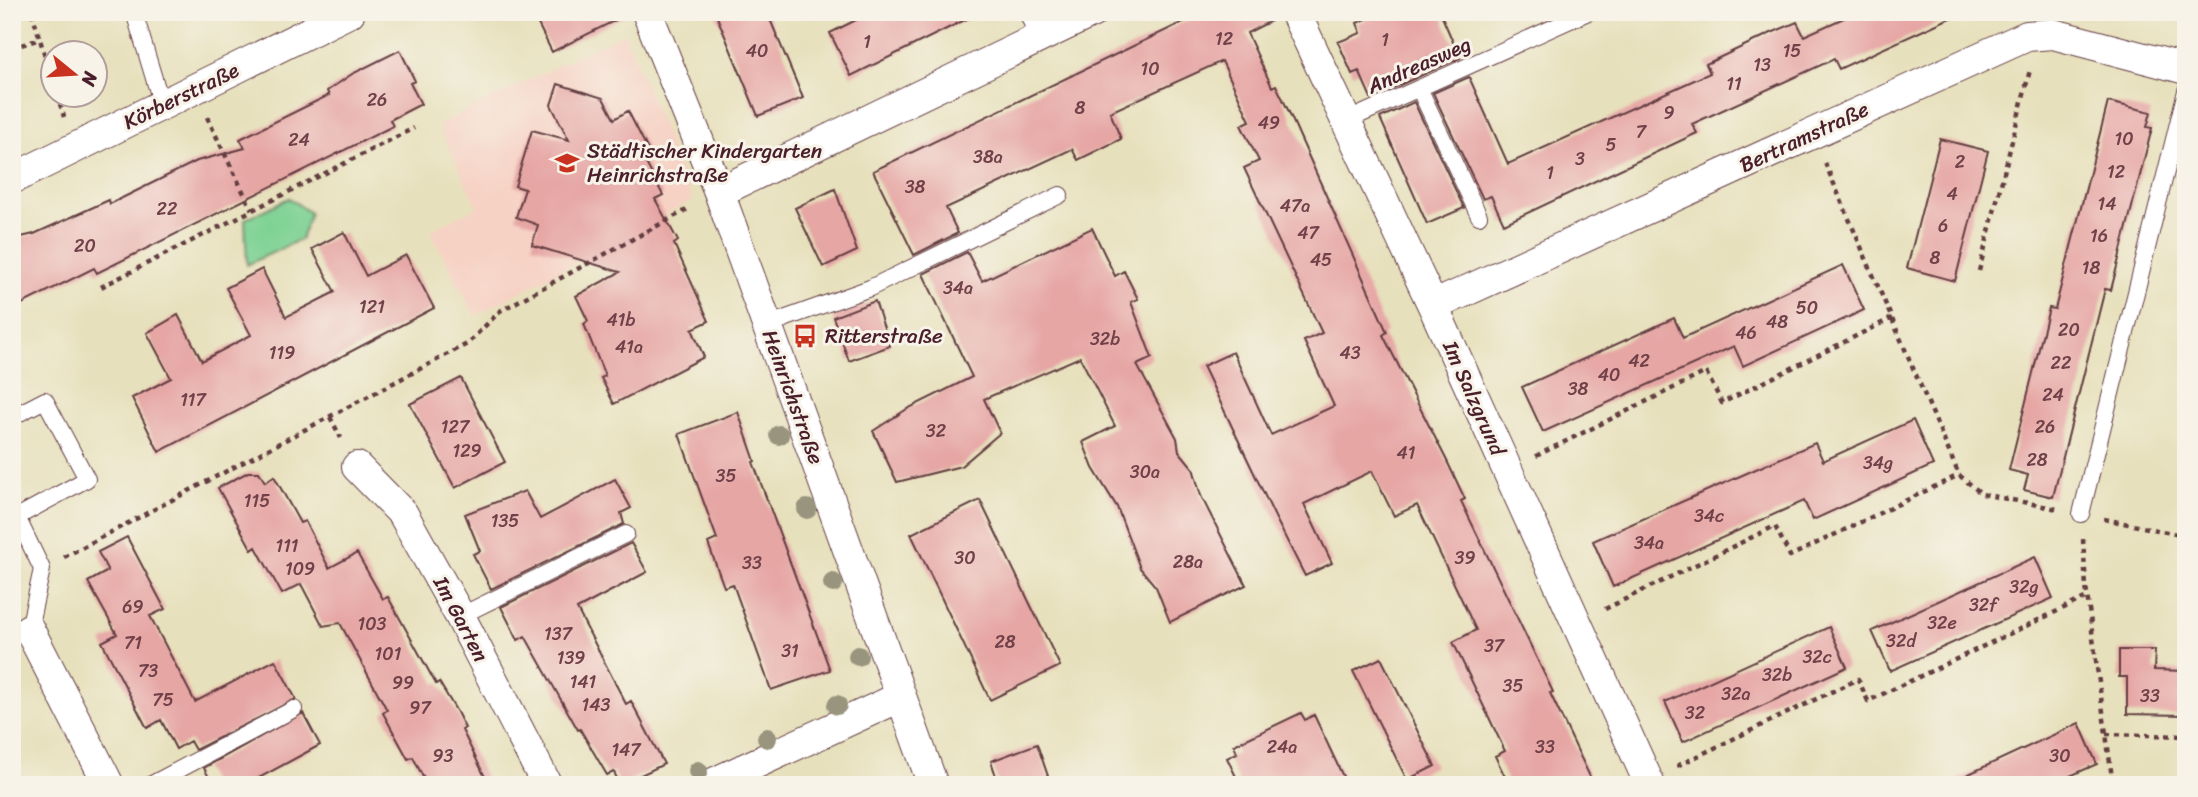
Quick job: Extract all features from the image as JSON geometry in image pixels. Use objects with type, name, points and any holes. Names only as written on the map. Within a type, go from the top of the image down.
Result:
[{"type":"street","name":"Körberstraße","points":[[12,179],[350,12]]},
{"type":"street","name":"Heinrichstraße","points":[[648,12],[719,192],[933,785]]},
{"type":"street","points":[[719,192],[1044,23],[1093,12]]},
{"type":"street","name":"Im Salzgrund","points":[[1295,12],[1433,306],[1648,782]]},
{"type":"street","name":"Bertramstraße","points":[[1433,306],[2027,36],[2053,34],[2186,69]]},
{"type":"street","name":"Im Garten","points":[[357,467],[403,514],[460,616],[547,785]]},
{"type":"street","points":[[29,629],[109,785]]},
{"type":"street","points":[[709,785],[900,697]]},
{"type":"lane","points":[[134,12],[163,105]]},
{"type":"lane","name":"Andreasweg","points":[[1345,122],[1588,12]]},
{"type":"lane","points":[[1419,89],[1479,216]]},
{"type":"lane","points":[[2081,514],[2186,91]]},
{"type":"lane","points":[[767,325],[870,288],[1060,195]]},
{"type":"lane","points":[[12,417],[45,400],[87,478],[17,517],[42,569],[29,629]]},
{"type":"lane","points":[[460,616],[626,534]]},
{"type":"lane","points":[[149,785],[294,709]]},
{"type":"path","points":[[32,12],[40,38]]},
{"type":"path","points":[[1979,271],[2034,52],[2027,36]]},
{"type":"path","points":[[12,48],[38,40]]},
{"type":"path","points":[[194,89],[252,210]]},
{"type":"path","points":[[102,287],[414,128]]},
{"type":"path","points":[[1812,134],[1959,475],[1982,495],[2186,536]]},
{"type":"path","points":[[42,569],[467,344],[500,311],[719,192]]},
{"type":"path","points":[[1507,471],[1706,372],[1722,403],[1892,318]]},
{"type":"path","points":[[1576,623],[1775,526],[1790,556],[1959,475]]},
{"type":"path","points":[[2081,514],[2087,597],[2113,785]]},
{"type":"path","points":[[1648,782],[1858,679],[1868,701],[2087,597]]},
{"type":"path","points":[[2106,734],[2186,736]]},
{"type":"shaded area","name":"Städtischer Kindergarten Heinrichstraße","points":[[624,33],[693,200],[475,316],[430,231],[477,207],[438,125]]},
{"type":"green space","points":[[289,198],[310,213],[301,239],[247,265],[245,219]]},
{"type":"building","points":[[532,12],[630,12],[630,13],[552,52]]},
{"type":"building","points":[[715,12],[767,12],[803,98],[758,116]]},
{"type":"building","points":[[872,12],[981,12],[851,76],[830,33]]},
{"type":"building","points":[[1204,12],[1278,12],[1279,17],[1247,33],[1272,87],[1276,85],[1288,110],[1387,332],[1383,335],[1465,499],[1461,501],[1553,692],[1550,693],[1594,785],[1509,785],[1495,756],[1505,751],[1453,642],[1476,630],[1417,505],[1394,516],[1372,471],[1304,504],[1332,563],[1305,576],[1203,366],[1233,352],[1271,435],[1334,406],[1304,341],[1322,333],[1244,168],[1259,161],[1241,125],[1250,121],[1222,61],[1110,112],[1121,139],[1078,160],[1072,149],[946,208],[958,233],[914,255],[873,171]]},
{"type":"building","points":[[1382,12],[1440,12],[1460,58],[1371,98],[1359,71],[1352,74],[1338,42],[1361,33],[1357,23]]},
{"type":"building","points":[[1857,12],[1963,12],[1839,69],[1834,59],[1692,124],[1697,133],[1504,224],[1491,196],[1483,199],[1433,93],[1469,77],[1508,164],[1710,73],[1706,64],[1769,34],[1797,22],[1804,36]]},
{"type":"building","points":[[400,50],[415,81],[410,83],[421,104],[390,120],[393,126],[97,273],[94,268],[12,309],[12,239],[34,234],[109,200],[110,204],[197,161],[245,148],[240,139],[329,95],[327,91],[352,74]]},
{"type":"building","points":[[558,84],[603,98],[614,119],[628,111],[648,150],[641,154],[663,195],[655,199],[678,241],[674,244],[709,321],[692,329],[704,357],[614,404],[601,378],[605,376],[584,324],[588,321],[576,296],[620,272],[532,245],[538,225],[516,217],[525,189],[515,186],[532,130],[569,140],[551,105]]},
{"type":"building","points":[[1414,102],[1464,208],[1427,224],[1380,118]]},
{"type":"building","points":[[2108,102],[2151,112],[2147,127],[2152,128],[2111,290],[2105,289],[2053,497],[2024,490],[2028,475],[2009,470],[2049,308],[2055,309]]},
{"type":"building","points":[[1940,139],[1988,151],[1955,281],[1907,268]]},
{"type":"building","points":[[835,189],[857,251],[823,267],[795,208]]},
{"type":"building","points":[[1092,228],[1115,276],[1124,271],[1138,299],[1131,302],[1152,358],[1137,365],[1177,438],[1179,451],[1193,468],[1201,496],[1246,585],[1170,622],[1156,587],[1140,568],[1117,507],[1093,468],[1083,442],[1115,426],[1080,357],[984,399],[1000,433],[961,466],[897,482],[873,431],[907,409],[972,377],[923,274],[967,252],[982,281]]},
{"type":"building","points":[[344,232],[366,276],[406,255],[434,308],[159,452],[132,398],[171,378],[147,333],[178,315],[202,361],[251,335],[226,288],[262,269],[286,317],[335,292],[312,249]]},
{"type":"building","points":[[1843,265],[1864,310],[1743,366],[1734,346],[1543,432],[1522,387],[1674,318],[1683,338]]},
{"type":"building","points":[[875,301],[890,346],[849,361],[833,317]]},
{"type":"building","points":[[461,378],[505,462],[455,488],[410,404]]},
{"type":"building","points":[[738,412],[755,461],[753,462],[830,670],[771,690],[733,584],[724,587],[708,543],[717,539],[679,434]]},
{"type":"building","points":[[1913,420],[1933,465],[1813,520],[1804,501],[1613,587],[1593,541],[1815,443],[1823,461]]},
{"type":"building","points":[[248,472],[259,472],[265,482],[274,476],[300,523],[305,521],[329,568],[357,553],[383,599],[388,597],[436,684],[439,682],[457,712],[465,728],[462,730],[489,785],[427,785],[413,757],[408,759],[383,713],[387,710],[340,623],[323,626],[301,584],[282,594],[256,547],[252,550],[218,488]]},
{"type":"building","points":[[615,479],[631,508],[621,513],[624,524],[491,589],[473,554],[480,551],[465,514],[525,491],[540,519]]},
{"type":"building","points":[[980,500],[1060,666],[990,700],[911,534]]},
{"type":"building","points":[[127,537],[165,609],[150,616],[195,702],[275,660],[296,699],[195,750],[190,741],[176,749],[161,720],[147,728],[102,642],[117,634],[88,582],[108,571],[98,552]]},
{"type":"building","points":[[631,543],[647,572],[577,609],[626,704],[631,701],[664,764],[620,785],[614,772],[607,775],[580,729],[578,730],[525,636],[518,640],[501,607]]},
{"type":"building","points":[[2035,557],[2053,598],[1890,671],[1872,631]]},
{"type":"building","points":[[1829,627],[1847,667],[1683,742],[1665,702]]},
{"type":"building","points":[[2119,650],[2155,650],[2154,670],[2186,671],[2186,715],[2127,714],[2127,677],[2119,677]]},
{"type":"building","points":[[1381,658],[1435,766],[1407,780],[1353,671]]},
{"type":"building","points":[[303,713],[320,745],[246,785],[213,785],[204,768]]},
{"type":"building","points":[[1301,713],[1305,720],[1314,715],[1347,785],[1240,785],[1227,758],[1237,753],[1234,745]]},
{"type":"building","points":[[2079,723],[2097,764],[2050,785],[1945,785]]},
{"type":"building","points":[[1037,744],[1051,785],[999,785],[991,761]]},
{"type":"place","name":"Städtischer Kindergarten Heinrichstraße","points":[[567,163]]},
{"type":"place","name":"Ritterstraße","points":[[805,336]]}]
